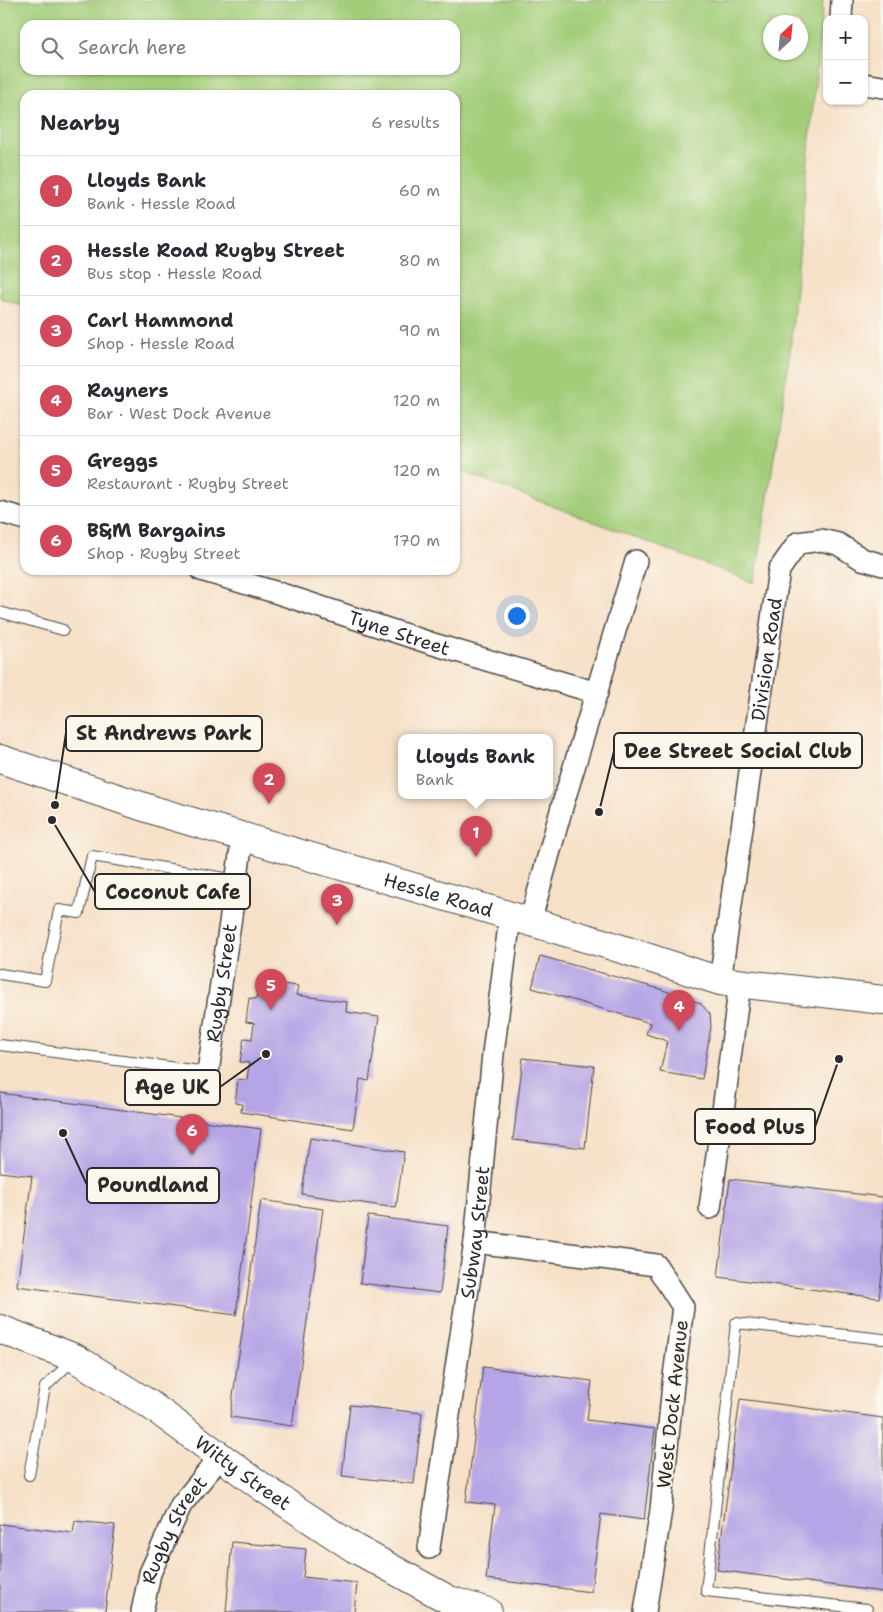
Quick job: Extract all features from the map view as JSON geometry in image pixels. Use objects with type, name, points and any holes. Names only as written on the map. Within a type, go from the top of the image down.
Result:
[{"type":"street","points":[[841,15],[842,0]]},
{"type":"street","points":[[868,85],[883,87]]},
{"type":"street","points":[[0,512],[20,518]]},
{"type":"street","name":"Division Road","points":[[730,982],[780,570],[798,544],[821,540],[838,544],[862,559],[883,565]]},
{"type":"street","name":"Subway Street","points":[[429,1548],[475,1242],[493,1054],[520,919],[562,807],[636,561]]},
{"type":"street","name":"Tyne Street","points":[[218,575],[430,643],[597,693]]},
{"type":"street","name":"Hessle Road","points":[[0,759],[159,812],[243,835],[730,982],[883,1000]]},
{"type":"street","name":"Rugby Street","points":[[208,1072],[243,835]]},
{"type":"street","points":[[710,1208],[730,982]]},
{"type":"street","name":"West Dock Avenue","points":[[475,1242],[656,1265],[683,1307],[673,1384],[661,1510],[644,1612]]},
{"type":"street","name":"Witty Street","points":[[0,1329],[75,1358],[149,1404],[220,1457],[354,1548],[446,1606],[488,1612]]},
{"type":"street","name":"Rugby Street","points":[[142,1612],[150,1573],[181,1505],[220,1457]]},
{"type":"lane","points":[[0,612],[63,630]]},
{"type":"lane","points":[[0,974],[45,981],[59,910],[79,913],[92,856],[237,880]]},
{"type":"lane","points":[[0,1045],[208,1072]]},
{"type":"lane","points":[[867,1609],[706,1591],[736,1323],[883,1339]]},
{"type":"lane","points":[[29,1474],[45,1387],[75,1358]]},
{"type":"green space","points":[[0,0],[823,0],[790,351],[755,583],[460,471],[460,90],[20,90],[20,305],[0,298]]},
{"type":"building","points":[[540,956],[660,989],[700,1003],[710,1014],[711,1027],[702,1079],[660,1072],[667,1041],[646,1034],[650,1023],[532,988]]},
{"type":"building","points":[[259,981],[298,986],[296,995],[347,1002],[346,1012],[379,1017],[369,1081],[360,1079],[353,1129],[241,1112],[242,1104],[235,1103],[238,1079],[247,1080],[249,1063],[240,1062],[244,1038],[252,1039],[254,1023],[246,1022],[249,998],[256,999]]},
{"type":"building","points":[[523,1058],[594,1066],[585,1148],[513,1140]]},
{"type":"building","points":[[0,1093],[261,1129],[236,1315],[17,1286],[32,1176],[0,1172]]},
{"type":"building","points":[[310,1138],[404,1152],[396,1208],[302,1194]]},
{"type":"building","points":[[730,1179],[883,1197],[883,1267],[879,1298],[718,1277]]},
{"type":"building","points":[[261,1200],[323,1209],[292,1426],[230,1417]]},
{"type":"building","points":[[368,1216],[448,1226],[440,1293],[360,1283]]},
{"type":"building","points":[[483,1367],[592,1381],[587,1420],[655,1429],[644,1520],[601,1514],[591,1592],[486,1579],[495,1505],[466,1502]]},
{"type":"building","points":[[740,1399],[883,1418],[883,1592],[717,1570]]},
{"type":"building","points":[[350,1405],[422,1413],[414,1484],[342,1476]]},
{"type":"building","points":[[75,1521],[115,1525],[105,1612],[0,1612],[0,1524],[73,1533]]},
{"type":"building","points":[[232,1542],[306,1549],[303,1577],[357,1583],[354,1612],[226,1612]]},
{"type":"place","name":"Hessle Road Rugby Street","points":[[269,804]]},
{"type":"place","name":"St Andrews Park","points":[[55,805]]},
{"type":"place","name":"Dee Street Social Club","points":[[599,812]]},
{"type":"place","name":"Coconut Cafe","points":[[52,820]]},
{"type":"place","name":"Lloyds Bank","points":[[476,857]]},
{"type":"place","name":"Carl Hammond","points":[[337,925]]},
{"type":"place","name":"Greggs","points":[[271,1010]]},
{"type":"place","name":"Rayners","points":[[679,1031]]},
{"type":"place","name":"Age UK","points":[[266,1054]]},
{"type":"place","name":"Food Plus","points":[[839,1059]]},
{"type":"place","name":"Poundland","points":[[63,1133]]},
{"type":"place","name":"B&M Bargains","points":[[192,1155]]}]
